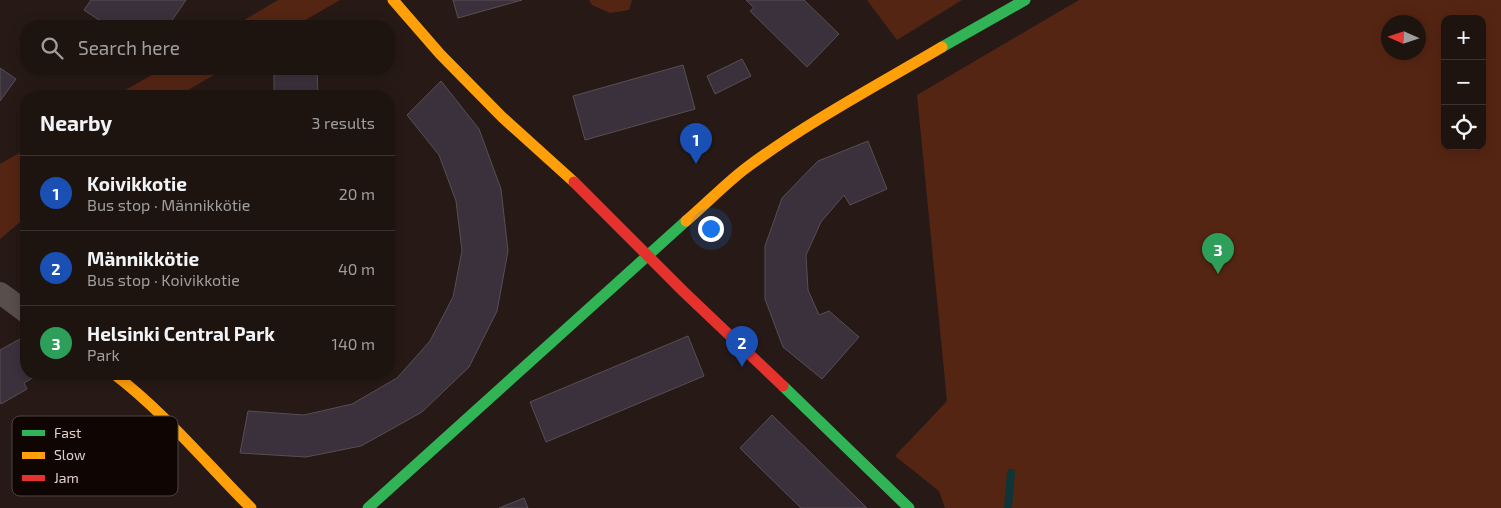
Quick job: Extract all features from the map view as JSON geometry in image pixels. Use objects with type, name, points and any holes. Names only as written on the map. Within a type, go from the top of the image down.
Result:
[{"type":"street","points":[[393,0],[440,54],[502,117],[578,185],[684,292],[909,508]]},
{"type":"street","points":[[368,508],[745,169],[797,133],[1025,0]]},
{"type":"street","points":[[0,294],[20,308]]},
{"type":"street","points":[[123,380],[135,388],[162,416]]},
{"type":"street","points":[[178,431],[251,508]]},
{"type":"shaded area","points":[[278,0],[340,0],[305,20],[244,20]]},
{"type":"shaded area","points":[[589,0],[632,0],[629,10],[610,13],[592,5]]},
{"type":"shaded area","points":[[867,0],[962,0],[897,40]]},
{"type":"shaded area","points":[[1079,0],[1501,0],[1501,508],[945,508],[939,491],[895,456],[947,401],[917,95]]},
{"type":"shaded area","points":[[152,75],[214,75],[188,90],[125,90]]},
{"type":"shaded area","points":[[20,152],[20,222],[0,239],[0,164]]},
{"type":"building","points":[[91,0],[186,0],[172,20],[99,20],[84,10]]},
{"type":"building","points":[[453,0],[522,0],[458,18]]},
{"type":"building","points":[[746,0],[804,0],[839,34],[807,67],[750,11],[754,8]]},
{"type":"building","points":[[742,59],[751,76],[715,94],[707,76]]},
{"type":"building","points":[[683,65],[695,109],[585,140],[573,96]]},
{"type":"building","points":[[0,68],[16,79],[0,101]]},
{"type":"building","points":[[274,75],[317,75],[318,90],[274,90]]},
{"type":"building","points":[[441,81],[479,129],[501,189],[508,251],[497,311],[469,367],[422,412],[361,446],[306,457],[240,453],[248,411],[304,415],[352,404],[395,380],[430,341],[453,297],[462,251],[456,201],[439,155],[407,115]]},
{"type":"building","points":[[868,141],[887,189],[850,205],[844,195],[821,222],[806,255],[808,290],[819,315],[829,311],[859,337],[822,379],[783,347],[765,299],[765,246],[782,198],[818,161]]},
{"type":"building","points":[[688,336],[704,376],[546,442],[530,402]]},
{"type":"building","points":[[20,339],[20,380],[29,380],[24,383],[27,389],[1,404],[0,401],[0,350]]},
{"type":"building","points":[[772,415],[867,508],[801,508],[759,467],[740,448]]},
{"type":"building","points":[[524,498],[528,508],[499,508]]},
{"type":"waterway","points":[[1008,508],[1011,473]]},
{"type":"traffic: fast","points":[[942,47],[1025,0]]},
{"type":"traffic: fast","points":[[368,508],[686,221]]},
{"type":"traffic: fast","points":[[783,386],[909,508]]},
{"type":"traffic: slow","points":[[393,0],[440,54],[502,117],[574,182]]},
{"type":"traffic: slow","points":[[686,221],[738,174],[793,135],[942,47]]},
{"type":"traffic: slow","points":[[122,380],[162,416]]},
{"type":"traffic: slow","points":[[178,432],[251,508]]},
{"type":"traffic: jam","points":[[574,182],[684,292],[783,386]]},
{"type":"place","name":"Koivikkotie","points":[[696,164]]},
{"type":"place","name":"Helsinki Central Park","points":[[1218,274]]},
{"type":"place","name":"Männikkötie","points":[[742,367]]}]
